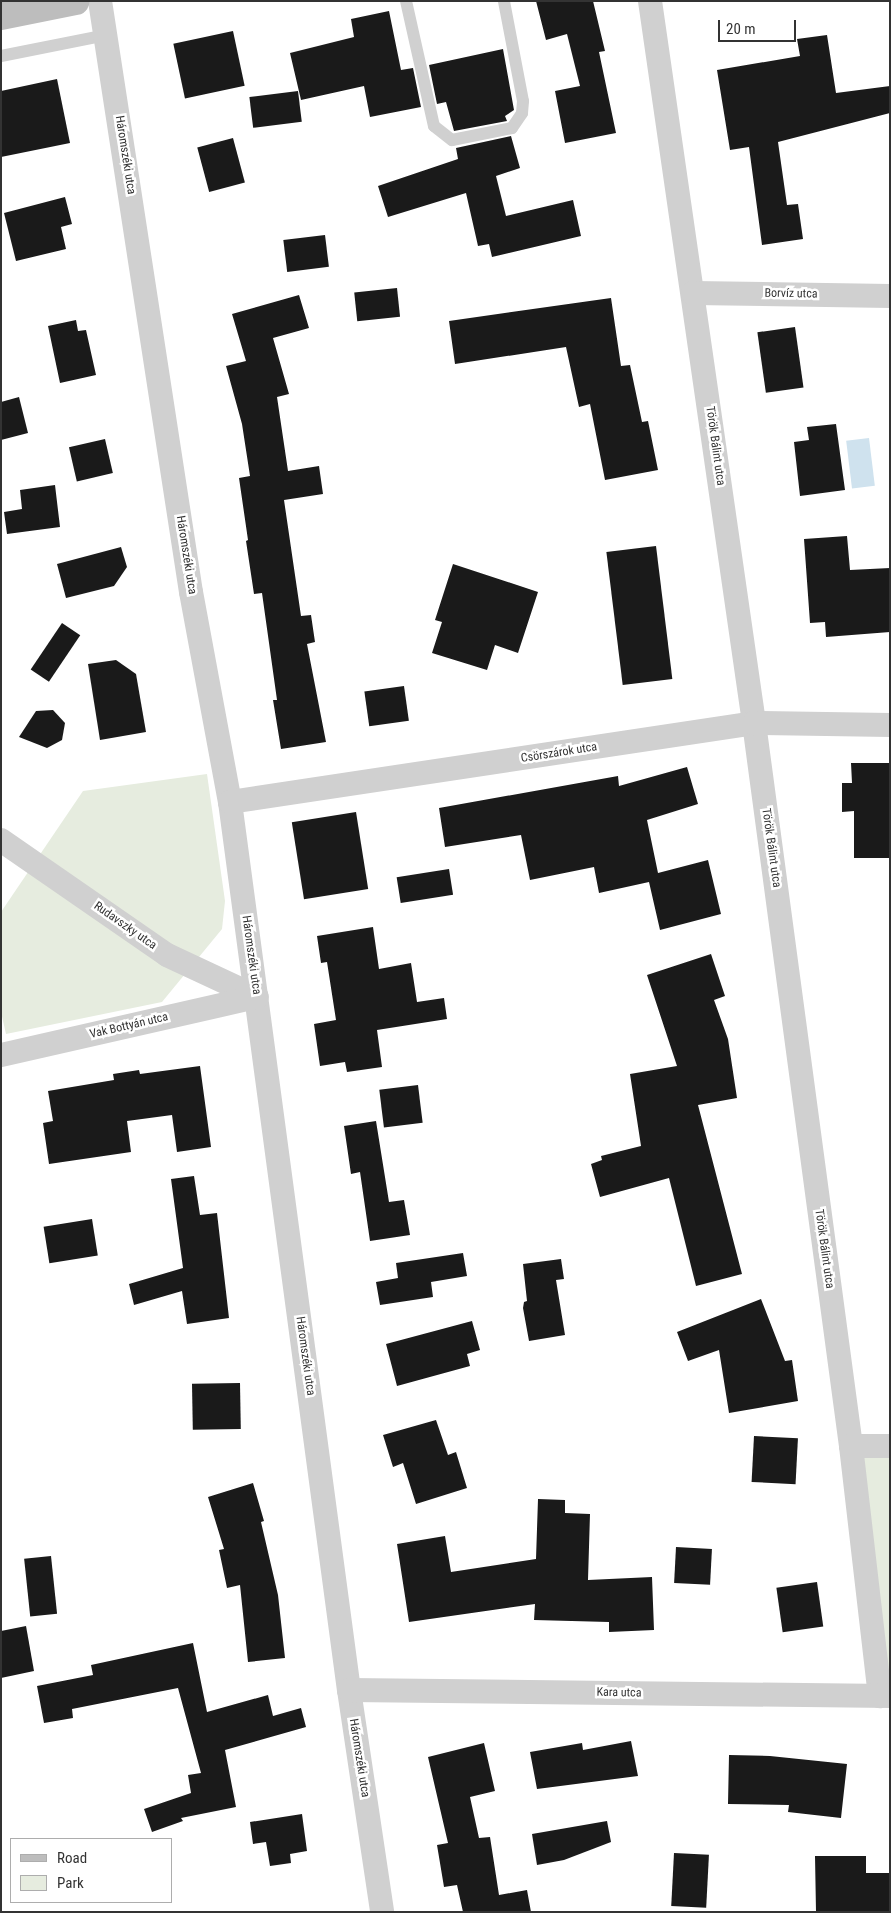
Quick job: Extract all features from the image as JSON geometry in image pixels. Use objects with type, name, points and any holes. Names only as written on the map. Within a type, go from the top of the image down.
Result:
[{"type":"main road","points":[[1,16],[76,1]]},
{"type":"street","name":"Háromszéki utca","points":[[100,1],[191,592],[230,802],[349,1690],[382,1912]]},
{"type":"street","name":"Török Bálint utca","points":[[650,1],[754,723],[885,1696]]},
{"type":"street","name":"Borvíz utca","points":[[693,293],[890,296]]},
{"type":"street","name":"Csörszárok utca","points":[[230,802],[754,723],[890,726]]},
{"type":"street","name":"Rudavszky utca","points":[[1,840],[167,956],[257,998]]},
{"type":"street","name":"Vak Bottyán utca","points":[[1,1055],[257,998]]},
{"type":"street","points":[[851,1446],[890,1446]]},
{"type":"street","name":"Kara utca","points":[[349,1690],[885,1696]]},
{"type":"lane","points":[[406,1],[434,126],[452,140],[512,128],[522,113],[523,101],[504,1]]},
{"type":"lane","points":[[1,56],[106,35]]},
{"type":"green space","points":[[207,774],[225,901],[222,929],[162,1002],[6,1034],[1,1012],[1,912],[83,791]]},
{"type":"green space","points":[[851,1446],[890,1446],[890,1696]]},
{"type":"water","points":[[869,438],[875,486],[852,488],[846,441]]},
{"type":"building","points":[[536,1],[593,1],[605,51],[599,52],[616,133],[565,143],[555,91],[580,86],[567,34],[546,40]]},
{"type":"building","points":[[389,11],[401,70],[413,68],[421,107],[370,117],[364,86],[301,100],[290,53],[354,37],[351,19]]},
{"type":"building","points":[[233,31],[245,86],[185,98],[173,44]]},
{"type":"building","points":[[827,35],[836,93],[890,86],[890,113],[778,142],[787,205],[798,204],[803,239],[762,245],[749,147],[730,150],[717,70],[800,56],[797,39]]},
{"type":"building","points":[[503,49],[514,110],[505,116],[507,121],[454,131],[446,102],[437,104],[429,65]]},
{"type":"building","points":[[57,79],[70,143],[1,157],[1,91]]},
{"type":"building","points":[[298,91],[302,122],[253,128],[249,97]]},
{"type":"building","points":[[511,136],[520,168],[496,176],[506,216],[573,200],[581,236],[492,257],[489,244],[478,246],[466,193],[388,217],[378,186],[458,159],[456,148]]},
{"type":"building","points":[[233,138],[245,182],[209,192],[197,148]]},
{"type":"building","points":[[65,197],[72,224],[61,227],[66,249],[16,261],[4,213]]},
{"type":"building","points":[[325,235],[329,267],[287,272],[283,240]]},
{"type":"building","points":[[397,288],[400,317],[357,321],[354,292]]},
{"type":"building","points":[[299,295],[309,328],[273,338],[289,394],[277,397],[288,471],[319,466],[323,494],[284,500],[301,616],[311,615],[315,642],[307,644],[326,742],[281,749],[273,700],[277,700],[262,593],[254,594],[246,541],[248,540],[239,478],[250,476],[242,424],[226,366],[246,361],[232,314]]},
{"type":"building","points":[[611,298],[621,366],[630,365],[642,422],[648,421],[658,470],[605,480],[590,404],[579,407],[566,347],[455,364],[449,321]]},
{"type":"building","points":[[76,320],[78,331],[86,330],[96,375],[60,383],[48,326]]},
{"type":"building","points":[[795,327],[803,387],[766,393],[757,332]]},
{"type":"building","points":[[19,397],[28,433],[1,440],[1,402]]},
{"type":"building","points":[[836,424],[845,490],[800,496],[794,442],[809,440],[807,427]]},
{"type":"building","points":[[105,439],[113,473],[77,481],[69,447]]},
{"type":"building","points":[[55,485],[60,527],[7,534],[4,512],[22,509],[20,490]]},
{"type":"building","points":[[847,536],[850,570],[890,568],[890,632],[826,637],[825,622],[810,623],[804,539]]},
{"type":"building","points":[[656,546],[672,679],[623,685],[606,552]]},
{"type":"building","points":[[121,547],[127,567],[114,586],[66,598],[57,564]]},
{"type":"building","points":[[453,564],[538,592],[518,653],[495,645],[487,670],[432,653],[442,622],[435,620]]},
{"type":"building","points":[[62,623],[80,635],[49,682],[31,669]]},
{"type":"building","points":[[116,660],[136,674],[146,732],[100,740],[88,664]]},
{"type":"building","points":[[404,686],[409,721],[369,726],[364,692]]},
{"type":"building","points":[[53,710],[65,723],[62,740],[47,748],[19,737],[36,711]]},
{"type":"building","points":[[851,763],[890,763],[890,858],[854,858],[854,811],[842,812],[842,783],[852,783]]},
{"type":"building","points":[[687,767],[698,804],[647,820],[658,873],[708,860],[721,914],[660,930],[649,882],[599,893],[594,867],[530,880],[521,835],[445,847],[439,808],[618,776],[619,786]]},
{"type":"building","points":[[356,812],[368,889],[304,899],[292,822]]},
{"type":"building","points":[[449,869],[453,895],[401,903],[397,877]]},
{"type":"building","points":[[373,927],[379,969],[411,963],[417,1002],[444,998],[447,1019],[377,1030],[382,1067],[347,1072],[345,1062],[320,1066],[314,1024],[336,1020],[327,962],[321,963],[317,936]]},
{"type":"building","points":[[711,954],[725,996],[714,1000],[728,1039],[737,1098],[698,1105],[742,1274],[696,1286],[669,1178],[600,1197],[591,1164],[602,1160],[601,1156],[641,1146],[630,1074],[677,1066],[647,975]]},
{"type":"building","points":[[200,1066],[211,1147],[177,1152],[172,1115],[127,1121],[131,1152],[49,1164],[43,1123],[53,1121],[48,1091],[114,1080],[113,1074],[139,1070],[140,1074]]},
{"type":"building","points":[[418,1085],[423,1123],[384,1127],[379,1090]]},
{"type":"building","points":[[376,1121],[389,1202],[404,1200],[410,1235],[370,1241],[360,1172],[351,1174],[344,1126]]},
{"type":"building","points":[[194,1176],[200,1215],[217,1213],[229,1318],[187,1324],[182,1291],[134,1305],[129,1284],[183,1268],[171,1179]]},
{"type":"building","points":[[92,1219],[98,1256],[49,1263],[44,1227]]},
{"type":"building","points":[[463,1253],[467,1276],[431,1282],[433,1297],[380,1305],[376,1282],[398,1278],[396,1263]]},
{"type":"building","points":[[561,1259],[564,1279],[556,1280],[565,1335],[529,1341],[523,1308],[524,1302],[527,1301],[523,1264]]},
{"type":"building","points":[[761,1299],[785,1361],[792,1360],[798,1401],[729,1413],[719,1350],[688,1361],[677,1332]]},
{"type":"building","points":[[472,1321],[480,1350],[467,1354],[470,1366],[397,1386],[386,1344]]},
{"type":"building","points":[[240,1383],[241,1429],[193,1430],[192,1384]]},
{"type":"building","points":[[436,1420],[448,1455],[456,1452],[467,1488],[416,1504],[403,1463],[393,1467],[383,1435]]},
{"type":"building","points":[[754,1436],[798,1438],[796,1484],[752,1482]]},
{"type":"building","points":[[253,1483],[264,1521],[261,1522],[278,1595],[285,1658],[248,1662],[240,1585],[227,1588],[219,1550],[224,1549],[208,1497]]},
{"type":"building","points":[[538,1499],[565,1500],[565,1513],[590,1514],[588,1580],[652,1577],[654,1630],[609,1632],[609,1622],[534,1620],[535,1604],[409,1622],[397,1544],[445,1536],[451,1572],[536,1559]]},
{"type":"building","points":[[676,1547],[712,1549],[710,1585],[674,1583]]},
{"type":"building","points":[[51,1556],[57,1614],[30,1617],[24,1559]]},
{"type":"building","points":[[817,1582],[823,1627],[783,1632],[776,1588]]},
{"type":"building","points":[[26,1626],[34,1671],[1,1678],[1,1631]]},
{"type":"building","points":[[193,1643],[207,1712],[268,1695],[273,1716],[301,1708],[306,1727],[225,1750],[236,1807],[181,1818],[183,1821],[152,1832],[144,1809],[191,1793],[188,1775],[201,1773],[178,1688],[72,1709],[73,1718],[44,1723],[37,1686],[93,1675],[91,1665]]},
{"type":"building","points":[[631,1741],[638,1776],[537,1789],[530,1752],[582,1743],[583,1750]]},
{"type":"building","points":[[484,1743],[495,1791],[470,1797],[479,1838],[490,1837],[499,1895],[527,1890],[531,1912],[463,1912],[457,1885],[444,1887],[437,1845],[448,1843],[428,1757]]},
{"type":"building","points":[[729,1755],[770,1756],[847,1764],[841,1818],[788,1812],[789,1805],[728,1804]]},
{"type":"building","points":[[302,1814],[307,1851],[290,1854],[291,1863],[270,1866],[266,1842],[253,1844],[250,1822]]},
{"type":"building","points":[[607,1821],[611,1842],[564,1860],[537,1865],[532,1834]]},
{"type":"building","points":[[674,1853],[709,1855],[706,1908],[671,1906]]},
{"type":"building","points":[[815,1856],[866,1856],[866,1873],[890,1873],[890,1912],[816,1912]]}]
